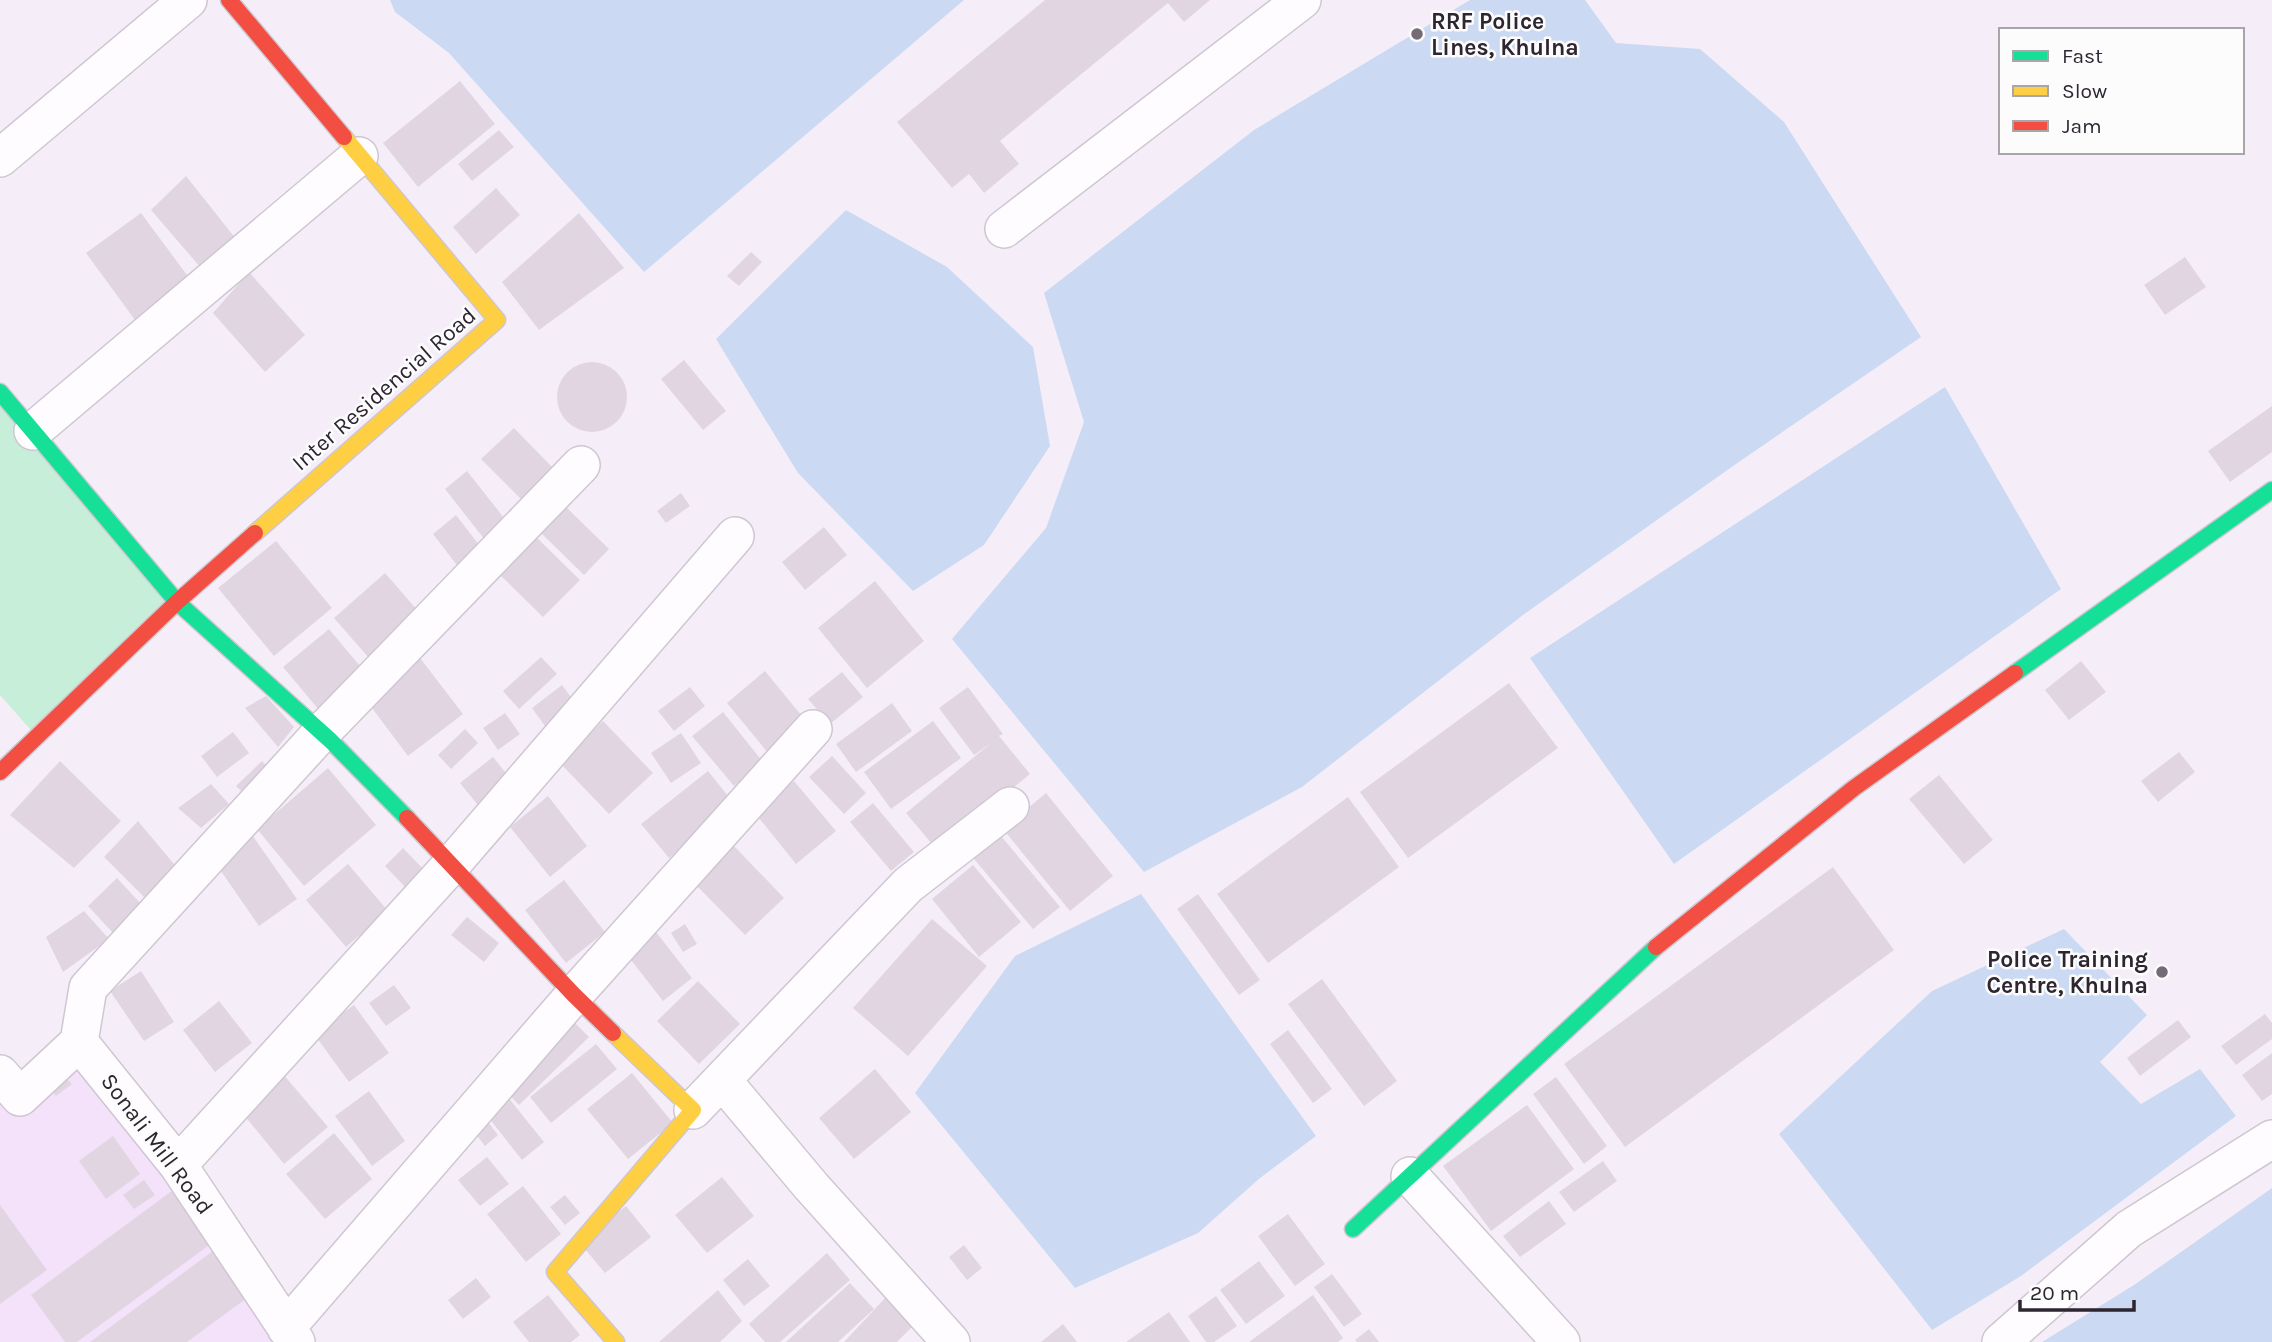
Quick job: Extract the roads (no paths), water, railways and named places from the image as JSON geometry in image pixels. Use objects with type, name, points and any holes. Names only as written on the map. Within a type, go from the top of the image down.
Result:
[{"type":"street","points":[[0,158],[188,0]]},
{"type":"street","name":"Inter Residencial Road","points":[[177,602],[497,320],[229,0]]},
{"type":"street","points":[[1004,229],[1302,0]]},
{"type":"street","points":[[33,431],[359,156]]},
{"type":"street","points":[[0,392],[177,602],[321,733],[452,864],[574,995],[693,1111]]},
{"type":"street","points":[[0,1074],[20,1097],[79,1042],[88,988],[321,733],[581,465]]},
{"type":"street","points":[[1353,1229],[1672,933],[1865,779],[2272,490]]},
{"type":"street","points":[[178,1165],[452,864],[735,536]]},
{"type":"street","points":[[0,772],[177,602]]},
{"type":"street","points":[[291,1335],[574,995],[813,729]]},
{"type":"street","points":[[616,1342],[555,1272],[693,1111],[908,885],[1010,806]]},
{"type":"street","name":"Sonali Mill Road","points":[[79,1042],[178,1165],[291,1335]]},
{"type":"street","points":[[722,1080],[811,1186],[951,1342]]},
{"type":"street","points":[[2001,1342],[2130,1228],[2272,1139]]},
{"type":"street","points":[[1410,1176],[1561,1342]]},
{"type":"water","points":[[390,0],[964,0],[644,272],[449,53],[395,12]]},
{"type":"water","points":[[1470,0],[1585,0],[1616,43],[1700,49],[1784,122],[1921,337],[1523,615],[1302,787],[1144,872],[952,639],[1046,528],[1084,422],[1044,293],[1254,130]]},
{"type":"water","points":[[846,210],[947,267],[1033,347],[1050,446],[984,545],[913,591],[798,473],[716,339]]},
{"type":"water","points":[[1945,387],[2061,589],[1674,864],[1530,658]]},
{"type":"water","points":[[1141,894],[1316,1136],[1260,1178],[1198,1233],[1075,1288],[915,1093],[1015,956]]},
{"type":"water","points":[[2064,929],[2147,1015],[2100,1062],[2141,1104],[2200,1069],[2236,1116],[2021,1276],[1932,1330],[1779,1134],[1932,991]]},
{"type":"water","points":[[2272,1188],[2272,1342],[2042,1342],[2134,1285]]},
{"type":"place","name":"RRF Police Lines, Khulna","points":[[1417,34]]},
{"type":"place","name":"Police Training Centre, Khulna","points":[[2162,972]]}]
